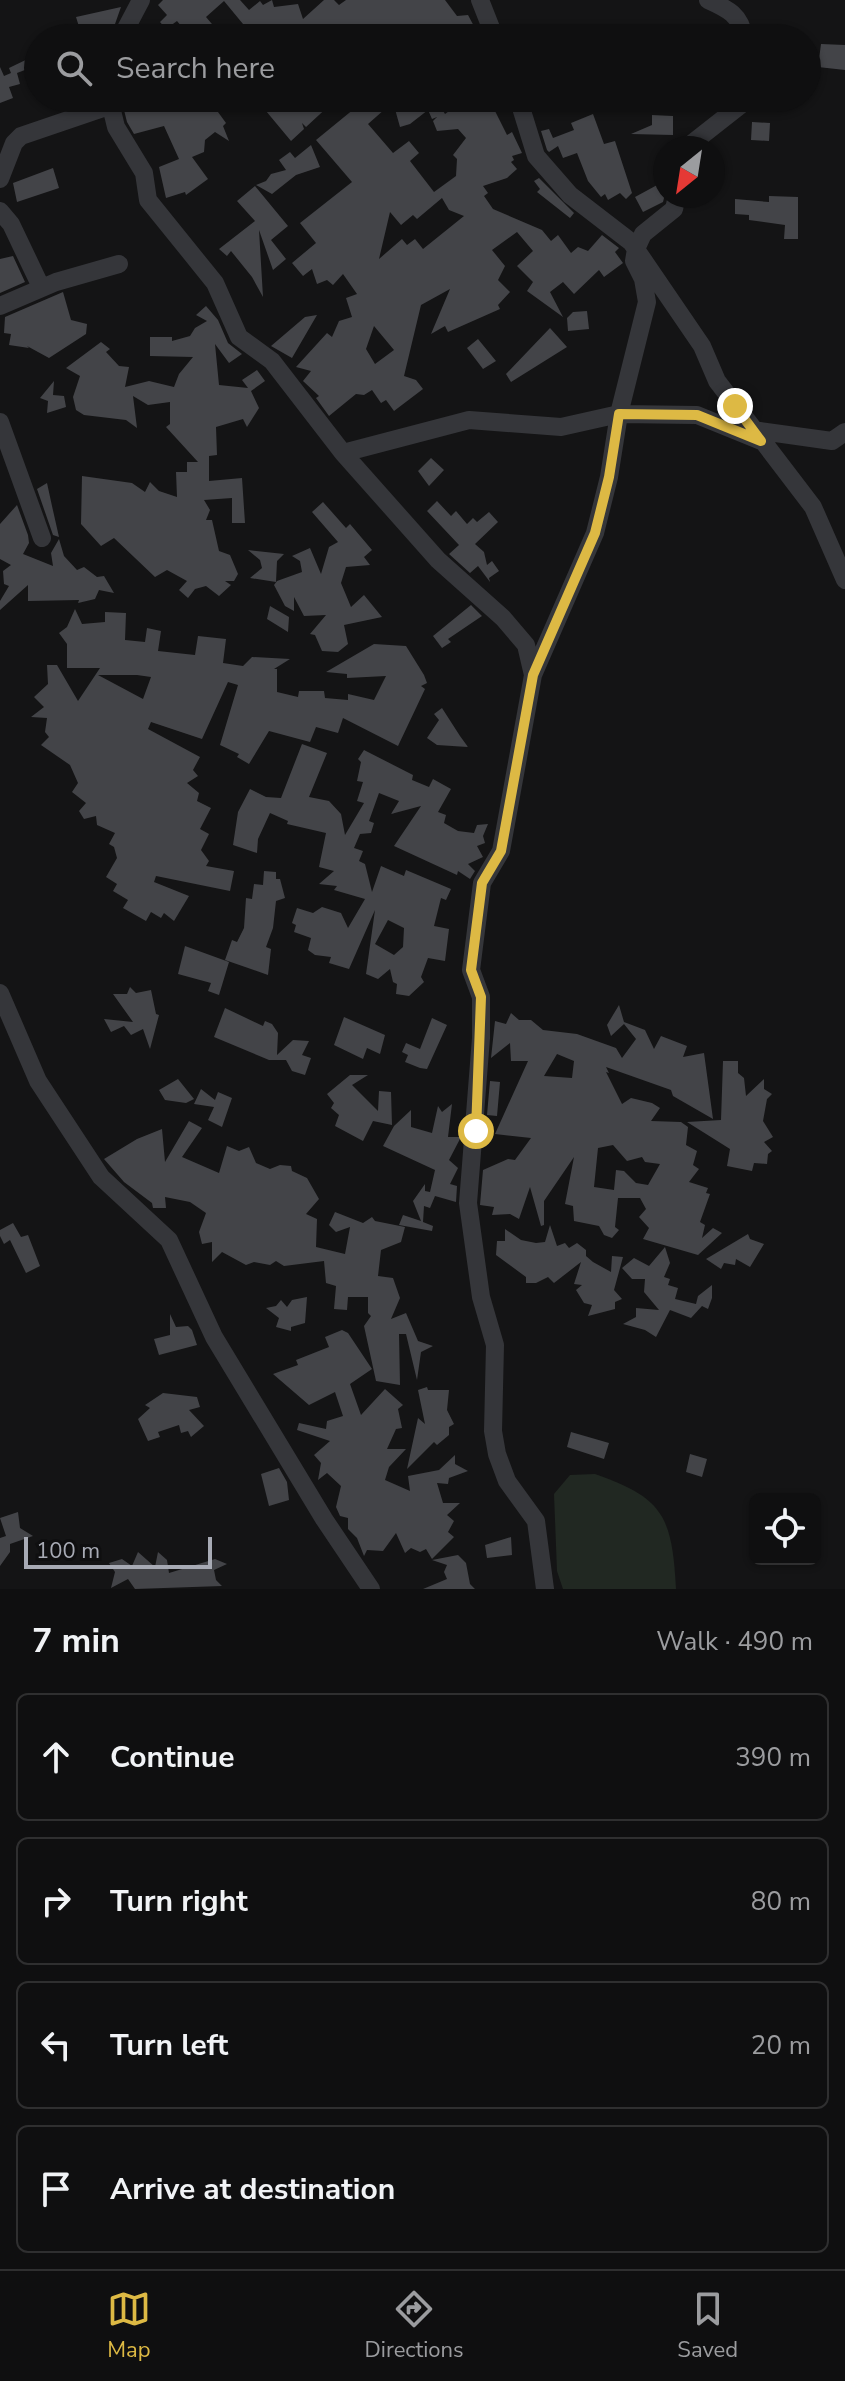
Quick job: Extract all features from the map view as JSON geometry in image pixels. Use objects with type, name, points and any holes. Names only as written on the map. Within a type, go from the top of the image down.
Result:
[{"type":"street","points":[[128,24],[141,0]]},
{"type":"street","points":[[480,0],[489,24]]},
{"type":"street","points":[[708,0],[729,10],[742,24]]},
{"type":"street","points":[[0,179],[14,143],[21,136],[85,112]]},
{"type":"street","points":[[113,112],[116,127],[144,173],[148,200],[215,283],[239,337],[272,361],[343,453],[438,560],[503,618],[526,645],[533,675]]},
{"type":"street","points":[[522,112],[536,156],[570,195],[609,222],[636,249],[702,346],[717,381],[813,507],[845,580]]},
{"type":"street","points":[[698,136],[731,112]]},
{"type":"street","points":[[545,1589],[536,1521],[507,1481],[493,1431],[495,1345],[481,1297],[468,1203],[481,1038],[481,997],[471,970],[482,883],[501,851],[533,675],[595,533],[609,477],[619,414],[647,302],[643,279],[634,261],[636,249],[643,234],[674,208]]},
{"type":"street","points":[[0,211],[11,224],[41,287]]},
{"type":"street","points":[[0,306],[41,287],[119,264]]},
{"type":"street","points":[[343,453],[469,420],[561,427],[619,414],[697,415],[757,436],[832,441],[845,432]]},
{"type":"street","points":[[0,422],[42,538]]},
{"type":"street","points":[[0,993],[38,1081],[101,1177],[169,1240],[214,1337],[324,1519],[371,1589]]},
{"type":"shaded area","points":[[595,1474],[636,1492],[660,1514],[671,1544],[676,1589],[563,1589],[557,1571],[554,1494],[570,1475]]},
{"type":"building","points":[[163,0],[240,0],[249,10],[260,1],[263,5],[272,0],[274,7],[298,4],[303,19],[324,0],[334,0],[339,5],[346,0],[445,0],[457,16],[468,15],[473,24],[243,24],[224,1],[206,17],[212,24],[179,24],[177,21],[162,24],[160,22],[167,15],[158,5]]},
{"type":"building","points":[[121,7],[115,24],[78,24],[76,17]]},
{"type":"building","points":[[821,44],[845,45],[845,70],[821,67]]},
{"type":"building","points":[[24,61],[24,70],[17,73],[20,84],[9,87],[13,98],[0,103],[0,67],[4,76],[11,73],[9,68]]},
{"type":"building","points":[[124,112],[218,112],[226,123],[223,126],[229,141],[215,132],[205,140],[204,152],[192,157],[208,179],[186,195],[185,192],[166,198],[159,167],[179,159],[164,126],[134,134]]},
{"type":"building","points":[[267,112],[322,112],[306,127],[302,123],[304,129],[291,141]]},
{"type":"building","points":[[350,112],[382,112],[368,124],[393,153],[409,141],[419,153],[410,161],[434,192],[456,176],[457,159],[453,155],[466,138],[458,129],[437,131],[433,121],[437,117],[432,119],[429,112],[496,112],[507,135],[512,132],[522,153],[512,156],[514,160],[511,162],[517,169],[507,178],[483,186],[488,193],[484,196],[493,209],[542,230],[551,241],[558,235],[571,253],[578,247],[588,251],[602,235],[619,248],[615,252],[623,263],[604,277],[599,270],[574,294],[563,282],[550,292],[563,317],[527,291],[533,282],[517,266],[533,251],[517,232],[492,250],[505,266],[498,280],[510,292],[498,305],[500,309],[448,332],[445,326],[431,334],[450,289],[421,305],[404,376],[416,380],[423,389],[394,411],[386,400],[381,403],[372,390],[364,395],[356,394],[329,416],[316,398],[319,396],[303,381],[311,371],[296,367],[327,333],[332,337],[339,321],[352,317],[346,298],[357,294],[343,274],[333,285],[327,280],[317,284],[312,269],[303,276],[292,263],[316,243],[300,223],[352,182],[316,140]],"holes":[[[442,198],[449,210],[464,216],[423,249],[415,239],[407,245],[402,239],[379,259],[390,212],[401,225],[413,215],[417,219]],[[374,326],[394,350],[375,364],[366,349]]]},
{"type":"building","points":[[396,112],[425,112],[410,124],[400,127]]},
{"type":"building","points":[[593,114],[604,144],[615,141],[632,193],[626,199],[620,193],[608,200],[605,194],[601,197],[588,181],[577,153],[563,158],[558,146],[549,152],[547,150],[541,131],[549,129],[553,138],[574,130],[571,123]]},
{"type":"building","points":[[652,115],[673,116],[673,135],[631,134],[652,125]]},
{"type":"building","points":[[752,122],[770,123],[769,141],[751,140]]},
{"type":"building","points":[[311,145],[320,167],[296,175],[272,194],[256,185],[266,181],[271,174],[286,170],[279,160],[290,152],[295,158]]},
{"type":"building","points":[[53,168],[59,188],[17,202],[13,183]]},
{"type":"building","points":[[539,178],[574,213],[570,218],[537,192],[540,189],[534,181]]},
{"type":"building","points":[[255,186],[288,226],[271,240],[286,259],[273,270],[259,230],[263,297],[231,251],[227,256],[219,249],[255,221],[237,201]]},
{"type":"building","points":[[653,187],[653,207],[643,212],[635,197]]},
{"type":"building","points":[[769,196],[798,197],[798,239],[784,239],[785,225],[749,220],[749,215],[735,214],[735,199],[769,202]]},
{"type":"building","points":[[13,256],[25,282],[0,293],[0,259]]},
{"type":"building","points":[[63,292],[71,320],[87,324],[86,334],[49,358],[27,346],[29,348],[9,345],[11,334],[4,333],[5,317]]},
{"type":"building","points":[[206,306],[218,320],[228,343],[242,354],[229,363],[215,344],[219,385],[248,388],[242,380],[257,370],[265,381],[251,391],[259,408],[247,427],[243,419],[216,427],[217,455],[209,456],[209,481],[242,478],[245,523],[232,523],[232,498],[204,500],[210,510],[206,520],[212,520],[219,551],[230,555],[238,574],[234,581],[225,581],[231,585],[219,596],[206,586],[195,589],[188,598],[179,590],[187,581],[167,570],[155,577],[114,538],[101,546],[81,524],[82,476],[132,483],[145,492],[150,482],[159,491],[177,497],[176,472],[187,472],[187,462],[198,462],[166,427],[170,424],[170,402],[148,405],[133,396],[137,428],[126,420],[84,415],[76,410],[73,397],[80,376],[66,368],[101,342],[110,349],[106,352],[119,366],[129,367],[125,387],[149,381],[174,387],[179,374],[193,357],[150,356],[150,337],[172,337],[172,341],[190,336],[195,328],[207,321],[196,315]]},
{"type":"building","points":[[587,311],[589,329],[568,331],[567,318],[573,312]]},
{"type":"building","points":[[317,315],[292,358],[271,346],[305,317]]},
{"type":"building","points":[[550,328],[567,347],[511,382],[506,374]]},
{"type":"building","points":[[478,339],[496,361],[483,369],[467,348]]},
{"type":"building","points":[[54,381],[53,395],[64,396],[66,407],[47,413],[48,401],[40,398]]},
{"type":"building","points":[[431,458],[444,470],[429,486],[418,471]]},
{"type":"building","points":[[47,483],[59,537],[53,535],[37,489]]},
{"type":"building","points":[[437,501],[451,516],[456,511],[467,524],[473,518],[477,522],[489,512],[498,522],[475,544],[484,552],[487,565],[492,561],[499,571],[489,578],[490,582],[478,566],[470,573],[449,554],[459,545],[427,511]]},
{"type":"building","points":[[323,502],[346,528],[350,524],[372,550],[364,557],[370,565],[346,567],[341,583],[351,607],[364,595],[382,617],[344,625],[348,644],[338,652],[322,651],[315,635],[310,634],[326,615],[304,616],[294,597],[294,611],[285,606],[274,585],[302,572],[300,561],[292,556],[310,548],[321,574],[329,547],[338,542],[312,512]]},
{"type":"building","points":[[17,505],[29,543],[23,554],[53,566],[51,553],[59,539],[64,556],[77,570],[84,567],[97,577],[104,576],[114,593],[99,590],[95,599],[78,603],[79,600],[28,601],[28,585],[0,610],[0,601],[9,586],[4,584],[3,571],[11,565],[0,559],[0,524]]},
{"type":"building","points":[[248,550],[284,554],[277,561],[276,582],[250,578],[262,568],[260,560]]},
{"type":"building","points":[[471,605],[482,616],[448,639],[451,642],[442,648],[433,636]]},
{"type":"building","points":[[270,606],[289,617],[288,632],[267,619]]},
{"type":"building","points":[[75,609],[82,624],[105,622],[105,612],[126,613],[125,640],[145,642],[147,628],[161,631],[158,651],[195,655],[198,636],[226,639],[223,663],[243,666],[252,657],[290,659],[274,669],[277,669],[277,692],[298,697],[299,691],[324,691],[325,698],[348,700],[348,694],[374,700],[386,676],[347,678],[347,674],[326,672],[374,644],[406,646],[427,683],[421,686],[425,689],[398,746],[343,718],[338,733],[316,727],[310,742],[269,731],[249,764],[237,757],[239,754],[220,745],[238,685],[228,682],[202,739],[151,722],[148,729],[200,757],[193,770],[198,776],[187,783],[199,793],[197,801],[211,808],[200,829],[209,834],[201,850],[209,861],[206,866],[234,871],[230,891],[156,876],[154,882],[189,896],[174,921],[164,913],[161,918],[151,912],[146,921],[123,908],[128,900],[113,891],[117,884],[106,877],[117,858],[114,847],[109,844],[115,833],[97,825],[96,816],[84,819],[79,811],[86,803],[72,792],[78,783],[70,765],[41,745],[49,737],[45,732],[47,718],[31,717],[44,707],[34,697],[48,684],[47,665],[57,665],[78,701],[100,668],[67,668],[67,644],[59,633],[67,627]],"holes":[[[98,675],[151,677],[143,699]]]},
{"type":"building","points":[[442,708],[468,747],[437,745],[427,738],[439,720],[434,714]]},
{"type":"building","points":[[302,744],[327,753],[309,797],[329,801],[341,814],[345,835],[364,803],[357,801],[363,782],[357,781],[361,762],[358,759],[364,750],[413,775],[412,780],[429,787],[433,779],[451,789],[438,812],[446,815],[444,823],[458,831],[474,833],[477,825],[488,824],[483,836],[485,843],[477,846],[483,857],[468,864],[475,871],[470,879],[458,871],[457,875],[394,846],[421,806],[391,814],[399,801],[379,793],[369,821],[374,823],[371,833],[360,834],[354,848],[363,851],[359,861],[365,864],[372,892],[381,866],[404,876],[406,870],[451,889],[446,900],[441,898],[434,926],[449,929],[445,961],[428,958],[421,977],[424,982],[409,996],[396,994],[397,984],[393,982],[390,969],[378,979],[366,974],[375,910],[349,969],[329,963],[331,957],[315,955],[308,950],[311,938],[294,932],[296,925],[292,923],[297,908],[313,913],[322,907],[341,913],[348,928],[365,899],[334,890],[337,886],[319,884],[334,871],[319,867],[326,833],[287,824],[288,821],[270,813],[258,839],[257,853],[233,845],[238,812],[250,789],[266,797],[281,798]],"holes":[[[388,920],[404,928],[403,947],[394,955],[375,944]]]},
{"type":"building","points":[[264,871],[276,872],[285,898],[276,901],[273,928],[266,947],[271,949],[268,975],[225,960],[232,940],[237,942],[244,928],[246,898],[252,899],[254,884],[263,885]]},
{"type":"building","points":[[185,946],[229,962],[219,995],[208,991],[211,983],[178,974]]},
{"type":"building","points":[[130,987],[136,993],[151,990],[156,1014],[159,1015],[150,1049],[143,1029],[131,1035],[124,1026],[111,1032],[104,1019],[133,1022],[113,994],[127,994]]},
{"type":"building","points":[[619,1005],[624,1022],[645,1030],[654,1049],[661,1036],[687,1046],[683,1057],[704,1053],[713,1119],[673,1096],[671,1090],[606,1067],[622,1104],[631,1098],[652,1103],[660,1108],[651,1121],[681,1122],[688,1127],[686,1145],[697,1151],[693,1165],[699,1169],[689,1182],[708,1188],[706,1193],[710,1194],[700,1222],[705,1225],[702,1238],[713,1228],[722,1233],[698,1255],[643,1239],[649,1228],[639,1217],[646,1209],[640,1198],[618,1198],[615,1227],[619,1230],[612,1238],[604,1235],[599,1226],[574,1221],[573,1206],[565,1204],[574,1157],[544,1201],[544,1225],[541,1226],[530,1187],[519,1219],[510,1214],[492,1215],[494,1207],[480,1205],[483,1170],[508,1159],[515,1160],[531,1138],[495,1134],[528,1061],[511,1061],[510,1043],[491,1058],[495,1021],[506,1024],[511,1013],[519,1020],[531,1020],[543,1030],[577,1034],[616,1048],[622,1058],[636,1039],[624,1024],[611,1036],[607,1025]],"holes":[[[557,1054],[574,1061],[572,1078],[544,1076]],[[613,1145],[627,1161],[642,1157],[645,1162],[660,1164],[648,1185],[636,1183],[624,1171],[616,1170],[614,1190],[594,1187],[598,1148]]]},
{"type":"building","points":[[225,1008],[263,1026],[265,1021],[272,1024],[278,1033],[277,1055],[293,1040],[309,1041],[302,1055],[311,1058],[305,1075],[292,1071],[286,1060],[269,1060],[214,1037]]},
{"type":"building","points":[[344,1017],[385,1035],[380,1054],[367,1048],[363,1059],[334,1045]]},
{"type":"building","points":[[432,1018],[447,1025],[427,1069],[405,1062],[408,1055],[402,1052],[406,1043],[420,1049]]},
{"type":"building","points":[[723,1061],[738,1061],[738,1073],[744,1078],[746,1096],[764,1079],[764,1089],[772,1094],[767,1099],[763,1121],[773,1137],[764,1142],[772,1151],[768,1154],[767,1164],[754,1163],[752,1171],[727,1166],[730,1149],[687,1122],[721,1120]]},
{"type":"building","points":[[350,1075],[368,1075],[352,1085],[378,1111],[379,1091],[391,1092],[392,1125],[373,1121],[363,1141],[335,1126],[339,1115],[331,1108],[334,1103],[327,1094]]},
{"type":"building","points":[[178,1079],[194,1099],[186,1103],[165,1100],[159,1090]]},
{"type":"building","points":[[490,1081],[500,1082],[497,1116],[487,1115]]},
{"type":"building","points":[[201,1089],[215,1100],[218,1092],[232,1098],[222,1127],[208,1120],[214,1107],[194,1104]]},
{"type":"building","points":[[452,1104],[448,1137],[461,1137],[449,1160],[458,1168],[450,1184],[457,1186],[456,1202],[435,1196],[430,1208],[424,1206],[423,1222],[433,1226],[432,1231],[399,1225],[403,1215],[421,1221],[413,1201],[425,1184],[425,1191],[430,1192],[435,1170],[383,1146],[394,1126],[411,1110],[411,1127],[432,1133],[438,1106],[442,1112]]},
{"type":"building","points":[[189,1121],[202,1128],[182,1157],[219,1173],[227,1146],[239,1151],[249,1147],[256,1163],[270,1169],[280,1165],[291,1166],[292,1171],[307,1178],[319,1199],[306,1214],[317,1219],[316,1247],[345,1254],[350,1227],[336,1232],[329,1225],[335,1212],[363,1223],[372,1217],[375,1221],[405,1227],[401,1242],[381,1250],[378,1276],[393,1278],[400,1298],[391,1319],[406,1313],[418,1341],[433,1346],[421,1352],[417,1380],[406,1334],[399,1334],[400,1385],[376,1381],[364,1326],[371,1316],[368,1313],[368,1297],[348,1297],[347,1310],[334,1309],[336,1286],[326,1283],[324,1261],[284,1266],[276,1261],[270,1265],[254,1262],[246,1265],[222,1252],[212,1262],[212,1242],[202,1244],[199,1232],[206,1213],[190,1202],[165,1197],[166,1208],[153,1208],[152,1203],[124,1182],[104,1159],[137,1139],[162,1129],[165,1162]]},
{"type":"building","points":[[13,1223],[21,1237],[28,1235],[40,1266],[26,1273],[10,1240],[4,1244],[0,1236],[0,1230]]},
{"type":"building","points":[[550,1225],[557,1246],[565,1243],[569,1248],[577,1243],[593,1262],[611,1272],[612,1256],[623,1257],[614,1290],[622,1299],[615,1302],[615,1309],[588,1316],[592,1305],[584,1303],[576,1290],[582,1285],[574,1284],[581,1262],[554,1283],[548,1277],[536,1283],[526,1283],[526,1277],[496,1255],[497,1241],[505,1241],[505,1229],[521,1240],[536,1243],[545,1242]]},
{"type":"building","points":[[748,1234],[750,1239],[764,1244],[750,1267],[736,1259],[735,1265],[724,1263],[721,1269],[706,1259]]},
{"type":"building","points":[[665,1247],[670,1263],[664,1277],[670,1279],[668,1285],[678,1288],[675,1299],[696,1304],[698,1296],[712,1285],[712,1298],[708,1309],[702,1306],[691,1318],[670,1310],[656,1337],[645,1330],[623,1324],[636,1317],[636,1308],[659,1310],[644,1292],[645,1279],[632,1279],[622,1268],[634,1258],[649,1266]]},
{"type":"building","points":[[307,1297],[305,1323],[291,1327],[291,1331],[276,1327],[279,1318],[266,1308],[276,1306],[281,1300],[287,1307],[292,1300]]},
{"type":"building","points":[[170,1314],[176,1327],[188,1326],[192,1330],[197,1345],[159,1355],[154,1339],[170,1335]]},
{"type":"building","points":[[342,1330],[348,1333],[372,1369],[350,1384],[361,1415],[385,1389],[403,1405],[398,1409],[402,1428],[396,1429],[387,1449],[406,1449],[389,1467],[385,1480],[410,1491],[408,1476],[439,1470],[455,1455],[455,1464],[468,1471],[449,1478],[448,1484],[437,1483],[443,1503],[460,1503],[447,1515],[454,1521],[448,1532],[454,1537],[432,1559],[426,1549],[420,1552],[411,1548],[405,1553],[396,1533],[383,1551],[367,1550],[364,1556],[357,1538],[348,1529],[348,1518],[340,1516],[336,1507],[341,1486],[327,1473],[318,1480],[321,1463],[314,1455],[330,1441],[297,1430],[299,1423],[326,1429],[327,1421],[343,1416],[335,1392],[309,1405],[273,1374],[298,1365],[296,1360],[329,1347],[325,1337]]},
{"type":"building","points":[[427,1387],[428,1390],[449,1390],[447,1410],[454,1424],[449,1427],[449,1435],[437,1445],[434,1442],[407,1469],[418,1418],[425,1424],[418,1390]]},
{"type":"building","points":[[163,1393],[197,1397],[200,1407],[189,1410],[204,1426],[191,1437],[188,1431],[181,1433],[179,1425],[158,1432],[160,1437],[148,1441],[138,1419],[150,1408],[145,1405]]},
{"type":"building","points":[[571,1432],[609,1443],[604,1459],[567,1447]]},
{"type":"building","points":[[690,1454],[707,1459],[702,1477],[686,1472]]},
{"type":"building","points":[[279,1468],[287,1482],[289,1500],[269,1506],[261,1474]]},
{"type":"building","points":[[18,1512],[20,1528],[33,1536],[10,1544],[10,1552],[0,1566],[0,1538],[6,1536],[0,1518]]},
{"type":"building","points":[[511,1537],[512,1555],[487,1558],[485,1545]]},
{"type":"building","points":[[138,1552],[155,1567],[158,1552],[167,1560],[169,1573],[215,1559],[227,1564],[214,1570],[216,1580],[222,1586],[135,1589],[128,1579],[111,1588],[115,1572],[109,1563],[122,1559],[132,1566]]},
{"type":"building","points":[[458,1555],[466,1563],[470,1584],[475,1589],[423,1589],[447,1579],[444,1572],[447,1565],[432,1560]]},
{"type":"route","points":[[476,1131],[481,997],[471,970],[482,883],[501,851],[533,675],[595,533],[609,477],[619,414],[697,415],[761,441],[735,406]]}]
